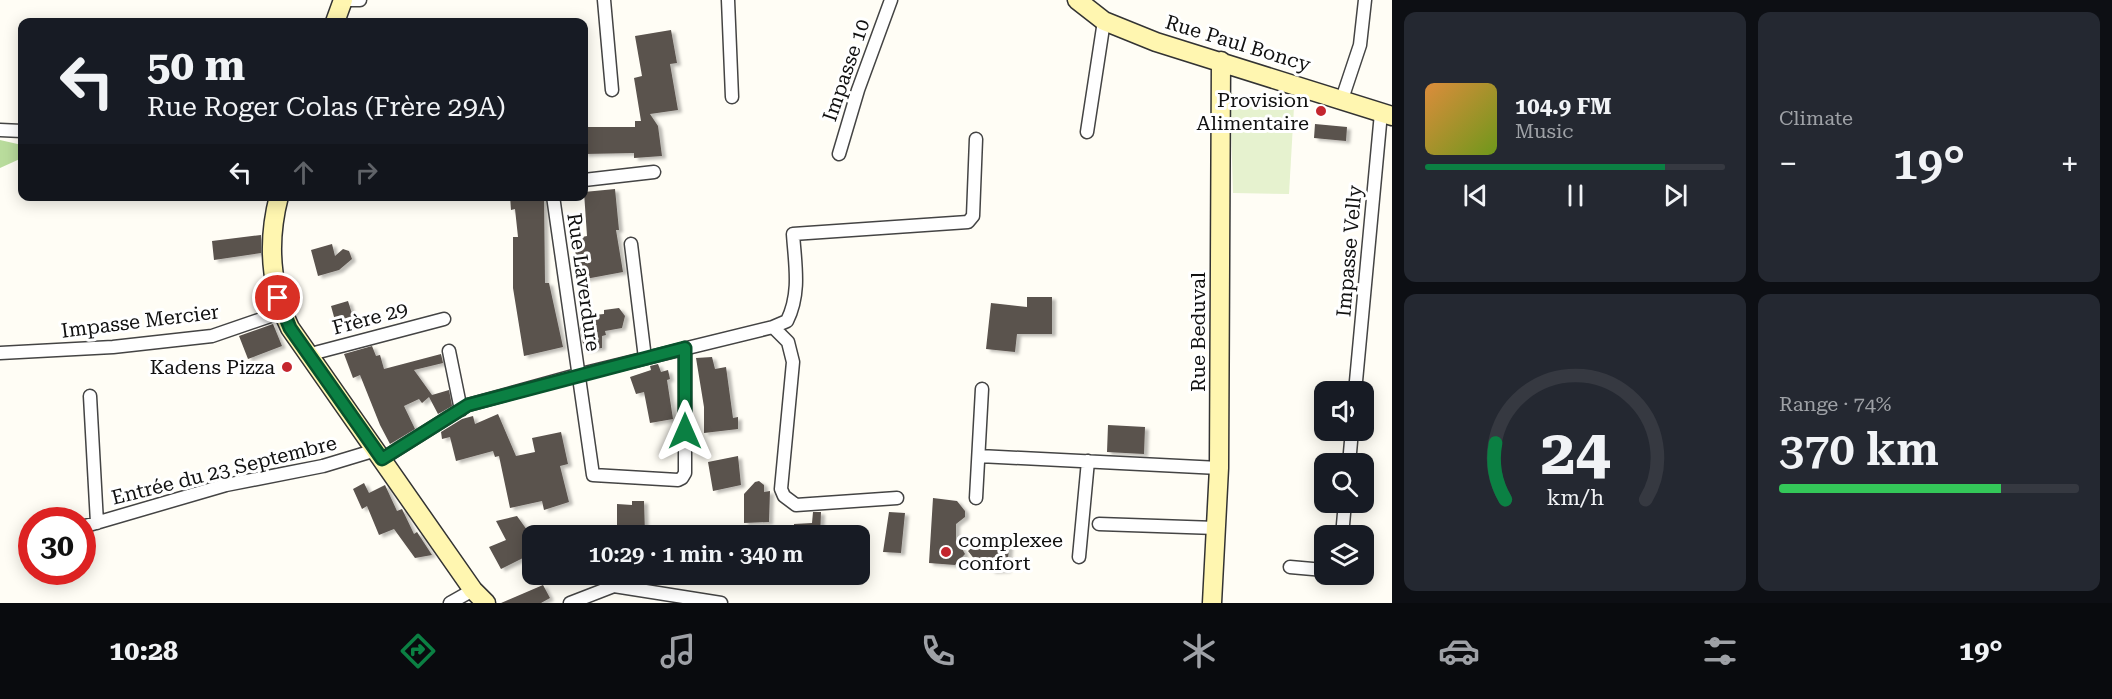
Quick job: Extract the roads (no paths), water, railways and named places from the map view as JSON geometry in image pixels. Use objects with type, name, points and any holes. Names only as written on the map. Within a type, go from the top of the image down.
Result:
[{"type":"street","points":[[336,18],[343,0]]},
{"type":"street","points":[[349,0],[360,0]]},
{"type":"street","points":[[604,0],[612,90]]},
{"type":"street","points":[[728,0],[732,97]]},
{"type":"street","name":"Impasse 10","points":[[839,154],[858,90],[891,0]]},
{"type":"street","name":"Rue Paul Boncy","points":[[1077,0],[1104,21],[1156,42],[1387,115]]},
{"type":"street","points":[[1342,99],[1360,45],[1365,0]]},
{"type":"street","points":[[1087,132],[1104,21]]},
{"type":"street","name":"Rue Beduval","points":[[1212,603],[1219,468],[1221,61]]},
{"type":"street","name":"Impasse Velly","points":[[1356,381],[1387,115]]},
{"type":"street","points":[[0,130],[18,131]]},
{"type":"street","points":[[897,498],[796,505],[784,496],[781,489],[793,362],[788,342],[773,327],[788,321],[794,307],[797,291],[793,234],[968,222],[973,216],[976,139]]},
{"type":"street","points":[[588,180],[654,172]]},
{"type":"street","points":[[278,201],[271,243],[273,280],[282,312],[307,355],[479,597],[450,603]]},
{"type":"street","name":"Rue Laverdure","points":[[554,201],[590,471],[597,477],[682,478],[685,473],[685,348]]},
{"type":"street","points":[[631,244],[645,358]]},
{"type":"street","name":"Impasse Mercier","points":[[0,353],[112,347],[212,336],[282,312]]},
{"type":"street","name":"Frère 29","points":[[307,355],[444,319]]},
{"type":"street","name":"Entrée du 23 Septembre","points":[[97,523],[226,485],[379,454],[468,405],[576,375],[773,327]]},
{"type":"street","points":[[449,351],[461,410]]},
{"type":"street","points":[[976,498],[982,389]]},
{"type":"street","points":[[90,396],[97,523]]},
{"type":"street","points":[[979,456],[1219,468]]},
{"type":"street","points":[[1079,557],[1088,462]]},
{"type":"street","points":[[1099,524],[1216,528]]},
{"type":"street","points":[[1290,567],[1314,569]]},
{"type":"street","points":[[570,603],[614,586],[721,603]]},
{"type":"place","name":"Provision Alimentaire","points":[[1321,111]]},
{"type":"place","name":"Kadens Pizza","points":[[287,367]]},
{"type":"place","name":"complexee confort","points":[[946,552]]}]
